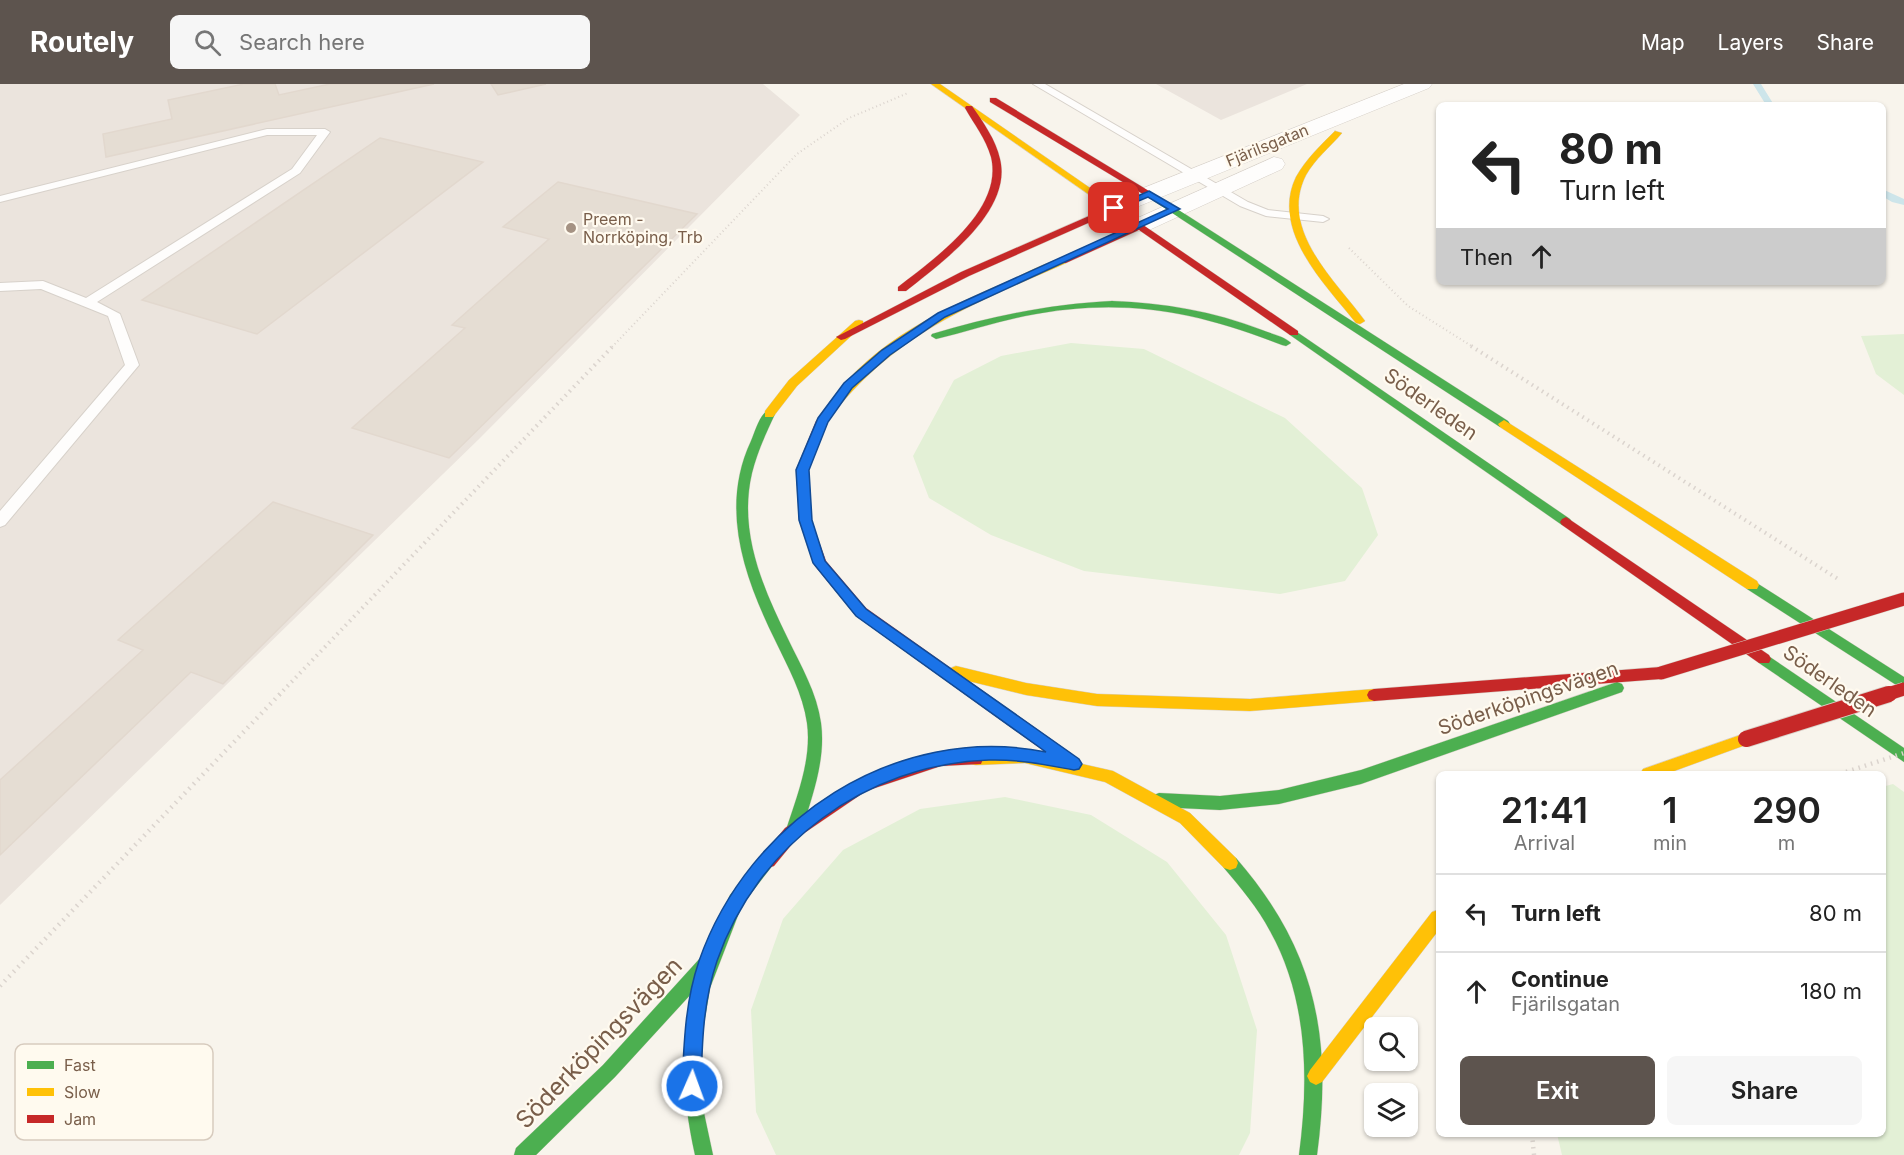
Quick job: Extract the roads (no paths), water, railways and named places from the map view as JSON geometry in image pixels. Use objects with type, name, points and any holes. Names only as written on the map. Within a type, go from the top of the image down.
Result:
[{"type":"main road","name":"Söderleden","points":[[935,84],[1904,754]]},
{"type":"main road","name":"Söderleden","points":[[977,90],[1175,209],[1904,684]]},
{"type":"main road","points":[[794,830],[815,757],[814,723],[804,692],[756,584],[741,536],[740,494],[752,447],[768,412],[797,376],[841,337],[950,251],[993,198],[998,168],[990,144],[969,108]]},
{"type":"main road","points":[[1338,133],[1320,148],[1303,172],[1293,194],[1292,217],[1299,236],[1372,337]]},
{"type":"main road","points":[[841,337],[965,274],[1114,208]]},
{"type":"main road","points":[[1074,764],[861,612],[820,563],[805,520],[802,470],[822,421],[848,386],[886,353],[941,315],[1140,226]]},
{"type":"main road","points":[[886,353],[963,327],[1026,311],[1091,304],[1146,306],[1209,316],[1266,333],[1371,386]]},
{"type":"main road","name":"Söderköpingsvägen","points":[[1159,800],[1221,803],[1279,797],[1361,777],[1661,673],[1904,599]]},
{"type":"main road","points":[[940,668],[1026,688],[1097,700],[1250,705],[1661,673]]},
{"type":"main road","points":[[1656,771],[1746,739],[1904,689]]},
{"type":"main road","points":[[704,1155],[692,1086],[693,1022],[708,962],[729,911],[759,867],[794,830],[829,803],[857,787],[907,767],[948,757],[990,753],[1032,756],[1074,764],[1118,779],[1159,800],[1209,838],[1252,885],[1285,941],[1308,1006],[1317,1076],[1313,1132],[1308,1155]]},
{"type":"main road","points":[[1317,1076],[1436,921]]},
{"type":"main road","name":"Söderköpingsvägen","points":[[523,1155],[609,1071],[708,962]]},
{"type":"street","name":"Fjärilsgatan","points":[[1114,208],[1422,84]]},
{"type":"street","name":"Fjärilsgatan","points":[[1140,226],[1338,133],[1427,84]]},
{"type":"lane","points":[[1038,84],[1192,176],[1266,213],[1323,219]]},
{"type":"lane","points":[[0,199],[267,132],[325,132],[296,171],[87,303]]},
{"type":"lane","points":[[0,287],[43,285],[114,314],[132,365],[0,521]]},
{"type":"waterway","points":[[1757,84],[1768,102]]},
{"type":"waterway","points":[[1886,194],[1904,202]]},
{"type":"place","name":"Preem - Norrköping, Trb","points":[[571,228]]}]
